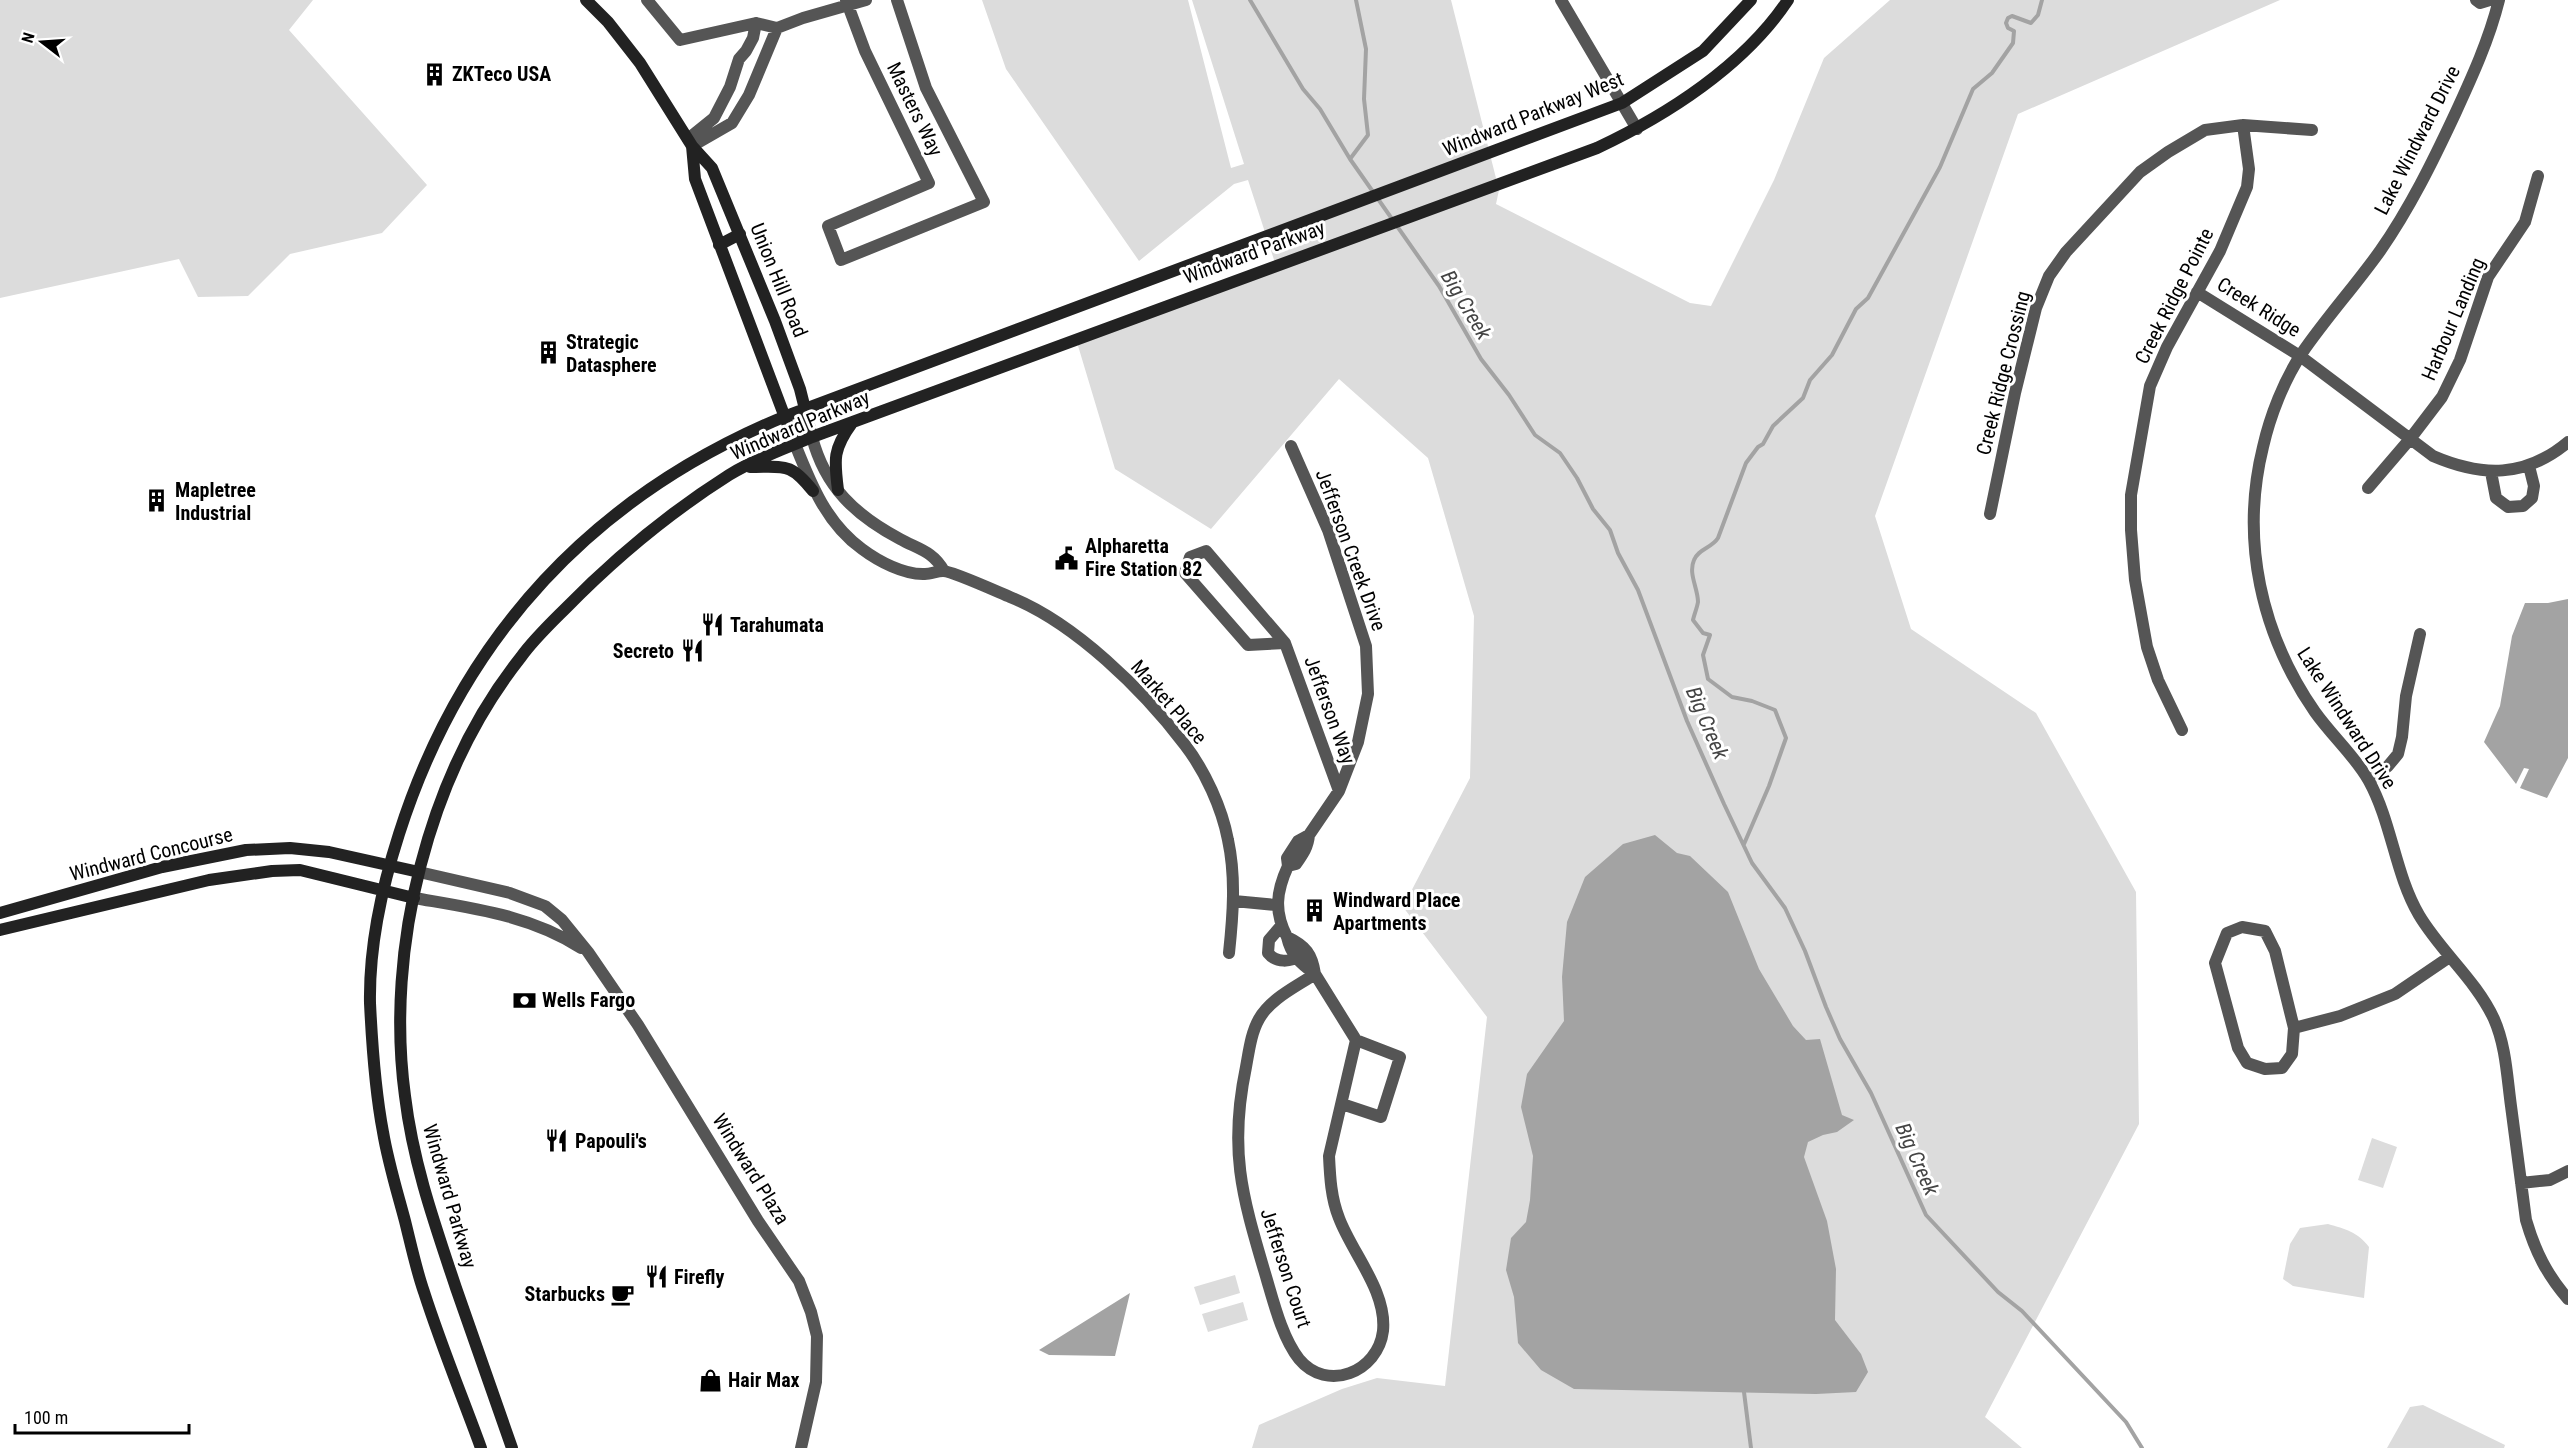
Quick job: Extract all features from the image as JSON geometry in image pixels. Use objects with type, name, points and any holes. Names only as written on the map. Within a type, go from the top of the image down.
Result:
[{"type":"main road","name":"Union Hill Road","points":[[586,0],[640,63],[690,143],[712,168],[791,364],[812,437]]},
{"type":"main road","name":"Windward Parkway West","points":[[1337,211],[1622,104],[1703,51],[1751,0]]},
{"type":"main road","name":"Windward Parkway","points":[[512,1448],[433,1221],[418,1168],[404,1094],[401,1030],[404,965],[419,872],[450,779],[489,702],[521,656],[598,576],[634,543],[670,515],[746,467],[812,437],[1426,209],[1597,148],[1637,129],[1675,106],[1712,79],[1745,50],[1788,0]]},
{"type":"main road","name":"Union Hill Road","points":[[690,143],[695,179],[795,444]]},
{"type":"main road","name":"Windward Parkway","points":[[481,1448],[423,1291],[382,1131],[370,1002],[371,969],[389,866],[425,762],[447,717],[484,656],[522,606],[554,570],[595,530],[648,489],[695,459],[786,416],[1337,211]]},
{"type":"main road","points":[[719,245],[740,234]]},
{"type":"main road","points":[[838,490],[835,453],[852,423]]},
{"type":"main road","points":[[746,467],[789,468],[799,474],[813,490]]},
{"type":"main road","name":"Windward Concourse","points":[[0,913],[162,867],[246,850],[290,848],[319,851],[419,872]]},
{"type":"main road","name":"Windward Concourse","points":[[0,930],[208,880],[272,871],[300,870],[384,891]]},
{"type":"main road","name":"Windward Plaza","points":[[384,891],[414,898]]},
{"type":"street","points":[[646,0],[680,40],[756,23],[777,28],[847,3],[867,0]]},
{"type":"street","name":"Masters Way","points":[[847,3],[865,51],[929,183],[828,226],[841,260],[984,202],[926,88],[897,0]]},
{"type":"street","points":[[1561,0],[1637,129]]},
{"type":"street","points":[[2476,0],[2480,3],[2496,0]]},
{"type":"street","name":"Lake Windward Drive","points":[[2496,0],[2477,64],[2412,201],[2380,250],[2300,356],[2272,415],[2256,477],[2253,542],[2263,606],[2277,645],[2297,685],[2369,781],[2387,821],[2408,890],[2418,913],[2448,958],[2475,987],[2493,1019],[2500,1038],[2526,1220],[2532,1243],[2544,1268],[2568,1299]]},
{"type":"street","points":[[690,143],[714,118],[730,87],[739,59],[753,38],[756,23]]},
{"type":"street","points":[[690,143],[732,123],[749,95],[777,28]]},
{"type":"street","points":[[714,118],[732,123]]},
{"type":"street","name":"Creek Ridge Crossing","points":[[1990,514],[2036,308],[2049,276],[2066,252],[2102,211],[2154,161],[2205,130],[2243,125],[2312,130]]},
{"type":"street","name":"Creek Ridge Pointe","points":[[2182,729],[2158,680],[2147,647],[2135,580],[2131,538],[2131,495],[2150,386],[2167,347],[2220,250],[2247,187],[2249,169],[2243,125]]},
{"type":"street","name":"Harbour Landing","points":[[2368,488],[2410,440],[2442,397],[2460,360],[2488,277],[2525,222],[2538,176]]},
{"type":"street","name":"Creek Ridge","points":[[2197,292],[2300,356],[2433,456],[2458,467],[2491,472]]},
{"type":"street","name":"Market Place","points":[[812,437],[818,460],[848,505],[862,517],[905,542],[931,553],[944,571]]},
{"type":"street","points":[[2529,466],[2534,486],[2532,498],[2523,506],[2508,507],[2496,498],[2491,472],[2529,466],[2557,452],[2568,442]]},
{"type":"street","name":"Market Place","points":[[795,444],[813,490],[839,530],[862,550],[914,574],[944,571],[1020,601],[1068,628],[1160,715],[1186,746],[1203,773],[1228,839],[1234,901],[1229,953]]},
{"type":"street","name":"Jefferson Creek Drive","points":[[1276,905],[1280,882],[1288,866],[1287,858],[1308,846],[1309,835],[1339,791],[1358,742],[1368,694],[1366,646],[1328,530],[1291,446]]},
{"type":"street","name":"Jefferson Way","points":[[1285,643],[1248,645],[1185,573],[1190,557],[1206,551],[1285,643],[1339,791]]},
{"type":"street","points":[[2369,781],[2388,766],[2398,754],[2406,696],[2420,634]]},
{"type":"street","name":"Windward Plaza","points":[[419,872],[510,893],[545,906],[562,920],[588,952],[638,1025],[758,1221],[799,1281],[811,1312],[817,1336],[816,1382],[801,1448]]},
{"type":"street","name":"Windward Plaza","points":[[414,898],[492,912],[529,923],[550,930],[588,952]]},
{"type":"street","points":[[1234,901],[1276,905],[1290,950],[1301,954],[1356,1040],[1400,1057],[1381,1117],[1342,1104]]},
{"type":"street","points":[[2242,927],[2265,931],[2275,951],[2294,1028],[2292,1054],[2282,1068],[2265,1069],[2247,1063],[2238,1048],[2215,963],[2227,933],[2242,927]]},
{"type":"street","points":[[1284,932],[1269,940],[1268,953],[1275,960],[1301,954]]},
{"type":"street","points":[[2294,1028],[2340,1016],[2395,994],[2448,958]]},
{"type":"street","name":"Jefferson Court","points":[[1315,974],[1265,1008],[1257,1021],[1238,1109],[1237,1144],[1239,1178],[1247,1212],[1279,1319],[1298,1359],[1312,1371],[1326,1376],[1344,1375],[1357,1371],[1369,1362],[1383,1332],[1376,1293],[1339,1221],[1334,1204],[1329,1156],[1356,1040]]},
{"type":"street","points":[[2521,1184],[2550,1180],[2568,1171]]},
{"type":"street","name":"Windward Plaza","points":[[790,1448],[806,1426]]},
{"type":"shaded area","points":[[0,0],[313,0],[289,30],[427,185],[382,233],[290,254],[248,296],[198,297],[179,259],[0,298]]},
{"type":"shaded area","points":[[982,0],[1188,0],[1231,168],[1244,164],[1192,0],[1451,0],[1499,190],[1496,204],[1690,303],[1711,306],[1774,180],[1824,58],[1890,0],[2280,0],[2018,114],[1875,516],[1911,629],[2036,713],[2136,892],[2139,1124],[1985,1417],[2022,1448],[1252,1448],[1259,1425],[1342,1389],[1377,1378],[1445,1386],[1487,1017],[1403,907],[1470,778],[1474,616],[1428,458],[1339,379],[1211,529],[1115,469],[1076,339],[1277,269],[1248,180],[1234,184],[1139,261],[1006,69]]},
{"type":"shaded area","points":[[2568,599],[2568,758],[2547,798],[2520,788],[2529,769],[2524,768],[2516,784],[2484,742],[2500,706],[2512,636],[2525,603],[2548,603]]},
{"type":"shaded area","points":[[1655,835],[1677,853],[1690,856],[1728,892],[1759,969],[1793,1026],[1806,1040],[1820,1039],[1842,1115],[1854,1120],[1837,1132],[1808,1142],[1804,1157],[1827,1221],[1836,1269],[1835,1320],[1861,1354],[1868,1372],[1856,1392],[1816,1394],[1574,1389],[1541,1370],[1518,1343],[1514,1297],[1506,1270],[1511,1238],[1526,1222],[1530,1200],[1533,1156],[1521,1107],[1527,1074],[1564,1021],[1562,977],[1567,922],[1585,877],[1623,844]]},
{"type":"shaded area","points":[[2372,1138],[2397,1147],[2383,1188],[2358,1180]]},
{"type":"shaded area","points":[[2328,1224],[2356,1234],[2369,1247],[2364,1298],[2293,1286],[2283,1279],[2290,1244],[2300,1228]]},
{"type":"shaded area","points":[[1235,1275],[1240,1293],[1200,1305],[1194,1287]]},
{"type":"shaded area","points":[[1130,1293],[1115,1356],[1049,1355],[1039,1350]]},
{"type":"shaded area","points":[[1243,1302],[1248,1320],[1208,1332],[1202,1314]]},
{"type":"shaded area","points":[[2423,1405],[2505,1445],[2504,1448],[2387,1448],[2410,1407]]},
{"type":"waterway","name":"Big Creek","points":[[1250,0],[1303,89],[1320,109],[1350,159],[1439,286],[1481,359],[1509,395],[1535,435],[1560,453],[1577,478],[1593,509],[1610,530],[1618,553],[1638,590],[1687,721],[1724,804],[1752,863],[1785,908],[1840,1039],[1871,1093],[1926,1215],[1998,1292],[2022,1311],[2126,1422],[2142,1448]]},
{"type":"waterway","points":[[1350,159],[1368,135],[1364,99],[1366,49],[1356,0]]},
{"type":"waterway","points":[[1744,844],[1769,786],[1786,738],[1775,710],[1752,701],[1732,697],[1708,679],[1703,655],[1710,635],[1703,633],[1693,620],[1698,597],[1692,565],[1696,556],[1718,538],[1746,463],[1763,444],[1773,426],[1803,398],[1810,380],[1832,355],[1856,309],[1868,298],[1940,167],[1973,89],[1992,73],[2013,43],[2014,31],[2008,28],[2006,23],[2008,18],[2012,16],[2031,23],[2038,15],[2042,0]]},
{"type":"waterway","points":[[1744,1392],[1751,1448]]},
{"type":"place","name":"ZKTeco USA","points":[[434,74]]},
{"type":"place","name":"Strategic Datasphere","points":[[548,353]]},
{"type":"place","name":"Mapletree Industrial","points":[[157,501]]},
{"type":"place","name":"Alpharetta Fire Station 82","points":[[1067,558]]},
{"type":"place","name":"Tarahumata","points":[[712,625]]},
{"type":"place","name":"Secreto","points":[[692,651]]},
{"type":"place","name":"Windward Place Apartments","points":[[1315,911]]},
{"type":"place","name":"Wells Fargo","points":[[524,1000]]},
{"type":"place","name":"Papouli's","points":[[557,1141]]},
{"type":"place","name":"Firefly","points":[[656,1277]]},
{"type":"place","name":"Starbucks","points":[[623,1294]]},
{"type":"place","name":"Hair Max","points":[[710,1380]]}]
